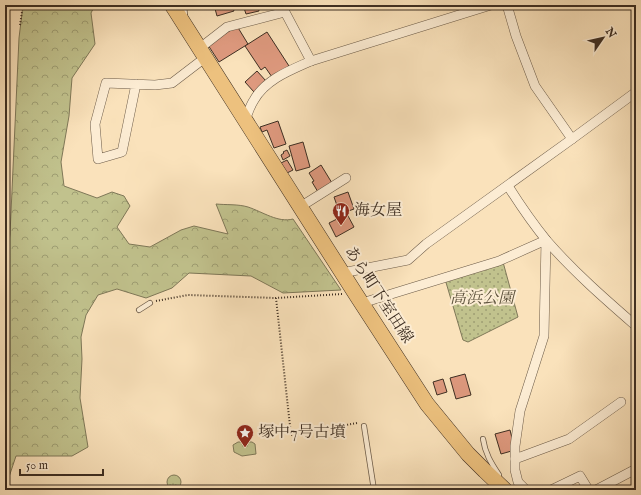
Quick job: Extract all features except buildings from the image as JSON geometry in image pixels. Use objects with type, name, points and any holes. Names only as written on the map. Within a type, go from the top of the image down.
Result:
[{"type":"main road","name":"あら町下室田線","points":[[172,5],[358,298],[428,404],[468,454],[501,486]]},
{"type":"street","points":[[245,120],[254,99],[267,84],[285,72],[311,61],[492,5],[507,5],[516,36],[535,86],[572,139]]},
{"type":"street","points":[[136,84],[122,152],[98,159],[95,124],[106,83],[136,84],[156,85],[172,83],[227,27],[285,12],[311,61]]},
{"type":"street","points":[[342,273],[408,260],[426,244],[636,92]]},
{"type":"street","points":[[300,207],[346,178]]},
{"type":"street","points":[[508,186],[546,240],[588,283],[636,326]]},
{"type":"street","points":[[358,298],[499,261],[546,240]]},
{"type":"street","points":[[526,490],[518,482],[515,446],[520,410],[544,336],[546,240]]},
{"type":"street","points":[[515,459],[568,440],[621,402]]},
{"type":"street","points":[[551,490],[580,476],[592,490],[636,469]]},
{"type":"lane","points":[[184,5],[186,26]]},
{"type":"lane","points":[[139,310],[150,303]]},
{"type":"lane","points":[[364,426],[374,490]]},
{"type":"lane","points":[[483,439],[484,448],[488,458],[499,475],[501,486]]},
{"type":"path","points":[[20,26],[23,5]]},
{"type":"path","points":[[150,303],[188,295],[276,298],[358,298]]},
{"type":"path","points":[[276,298],[291,435],[356,422],[364,426]]},
{"type":"green space","points":[[23,5],[95,5],[91,13],[95,44],[72,78],[69,116],[61,162],[64,186],[97,198],[112,192],[124,196],[130,206],[117,227],[129,244],[150,247],[181,230],[194,226],[228,234],[216,204],[244,206],[282,220],[293,219],[341,290],[283,293],[251,276],[189,273],[172,288],[146,298],[117,289],[98,295],[86,315],[81,337],[82,359],[80,398],[88,447],[72,456],[16,456],[5,489],[5,274],[10,234],[19,38]]},
{"type":"green space","name":"高浜公園","points":[[503,262],[518,317],[468,342],[463,340],[445,279]]},
{"type":"green space","name":"塚中7号古墳","points":[[238,442],[252,442],[255,444],[256,454],[242,456],[234,452],[233,445]]},
{"type":"green space","points":[[174,475],[179,477],[181,482],[179,487],[174,489],[169,487],[167,482],[169,477]]},
{"type":"place","name":"海女屋","points":[[341,226]]},
{"type":"place","name":"塚中7号古墳","points":[[245,448]]}]
